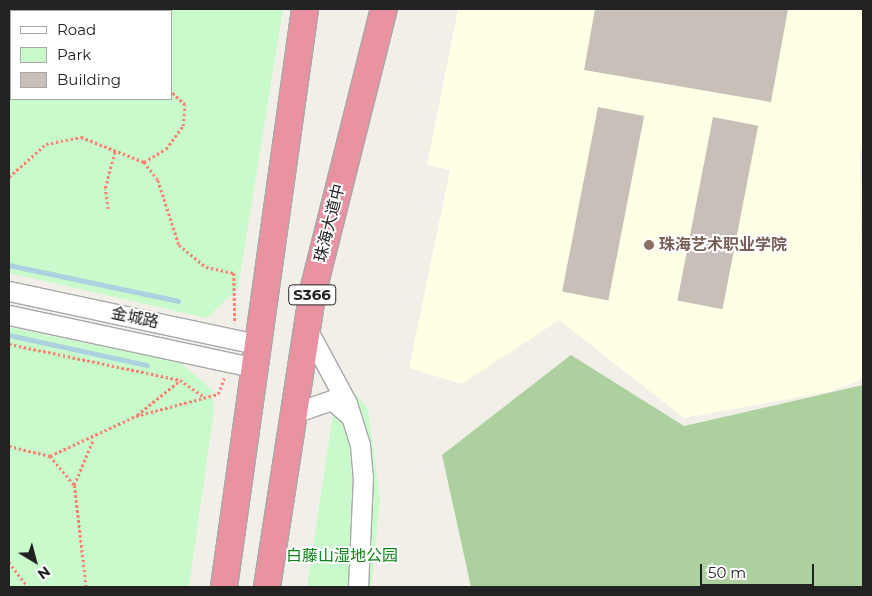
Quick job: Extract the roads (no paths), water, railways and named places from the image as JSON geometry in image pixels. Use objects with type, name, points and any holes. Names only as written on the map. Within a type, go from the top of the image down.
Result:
[{"type":"highway","name":"S366","points":[[224,587],[306,9]]},
{"type":"highway","name":"珠海大道中","points":[[267,587],[306,327],[384,9]]},
{"type":"street","name":"金城路","points":[[9,291],[235,339],[258,356]]},
{"type":"street","name":"金城路","points":[[9,315],[258,356]]},
{"type":"street","points":[[306,327],[351,418],[364,477],[358,587]]},
{"type":"street","points":[[292,414],[332,400],[351,418]]},
{"type":"waterway","points":[[9,265],[178,301]]},
{"type":"waterway","points":[[9,335],[147,365]]},
{"type":"place","name":"珠海艺术职业学院","points":[[649,245]]},
{"type":"park label","name":"白藤山湿地公园","points":[[342,556]]}]
